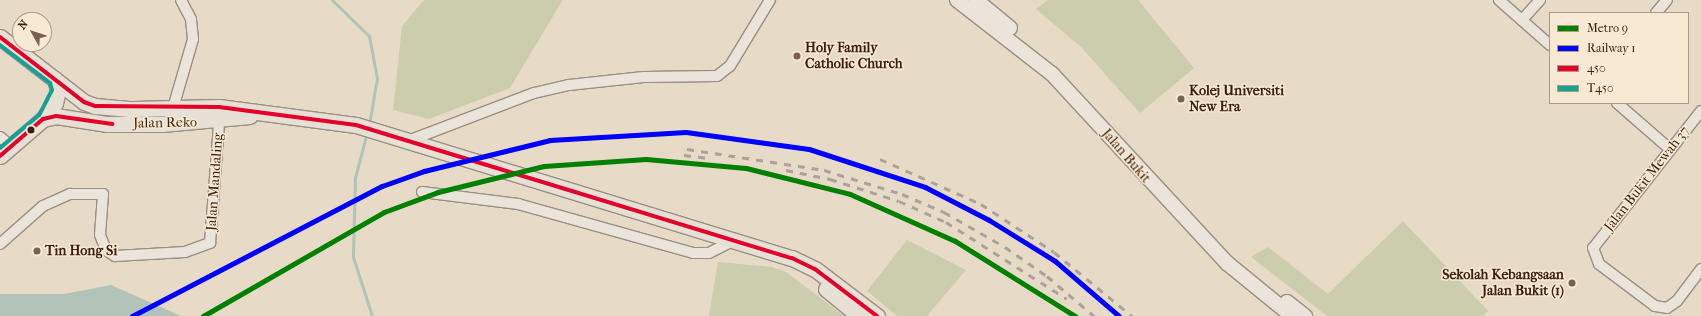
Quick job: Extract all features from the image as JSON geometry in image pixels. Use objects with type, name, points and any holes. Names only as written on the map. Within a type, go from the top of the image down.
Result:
[{"type":"main road","name":"Jalan Bukit","points":[[957,0],[1052,74],[1227,264],[1292,316]]},
{"type":"main road","name":"Jalan Bukit","points":[[976,0],[1072,82],[1232,259],[1305,316]]},
{"type":"main road","name":"Jalan Reko","points":[[0,37],[55,79],[95,106],[172,108],[219,107],[263,114],[338,121],[408,141],[701,232],[771,251],[815,269],[877,316]]},
{"type":"main road","points":[[4,146],[43,119],[57,98],[55,79]]},
{"type":"main road","name":"Jalan Reko","points":[[43,119],[56,116],[107,124],[219,122],[263,114]]},
{"type":"main road","name":"Jalan Reko","points":[[771,251],[859,316]]},
{"type":"street","points":[[172,108],[192,39],[191,19],[181,0]]},
{"type":"street","points":[[408,141],[534,93],[584,83],[644,77],[718,76],[730,66],[770,0]]},
{"type":"street","points":[[1499,0],[1549,44]]},
{"type":"street","points":[[1522,20],[1540,0]]},
{"type":"street","points":[[1657,12],[1667,0]]},
{"type":"street","points":[[1618,104],[1670,149]]},
{"type":"street","name":"Jalan Bukit Mewah 37","points":[[1701,111],[1593,248],[1599,264],[1655,306],[1667,308],[1677,302],[1701,269]]},
{"type":"street","name":"Jalan Mandaling","points":[[0,244],[54,199],[77,194],[103,194],[100,236],[106,250],[115,256],[185,252],[210,242],[219,122]]},
{"type":"street","points":[[422,192],[518,204],[693,253],[709,253],[734,240]]},
{"type":"green space","points":[[424,0],[562,1],[510,88],[429,119],[393,110],[402,26]]},
{"type":"green space","points":[[1048,0],[1138,0],[1194,68],[1140,113],[1081,47],[1036,9]]},
{"type":"green space","points":[[1403,221],[1488,311],[1483,316],[1327,316],[1251,257],[1268,247],[1328,294]]},
{"type":"green space","points":[[907,240],[966,270],[927,316],[897,316],[867,291]]},
{"type":"green space","points":[[718,262],[772,267],[786,272],[844,316],[709,316]]},
{"type":"shaded area","points":[[111,285],[181,316],[0,316],[0,294],[64,294]]},
{"type":"waterway","points":[[332,0],[369,36],[377,78],[369,125]]},
{"type":"waterway","points":[[367,132],[355,178],[353,257],[372,316]]},
{"type":"railway","points":[[687,149],[824,170],[902,194],[944,212],[1005,247],[1047,276],[1094,316]]},
{"type":"railway","points":[[684,155],[709,158]]},
{"type":"railway","points":[[880,159],[981,204],[1054,252],[1132,316]]},
{"type":"railway","points":[[786,170],[830,179],[899,201],[946,222],[1067,299]]},
{"type":"metro line","name":"9","points":[[203,316],[384,212],[438,192],[544,166],[646,159],[746,168],[850,194],[955,241],[1075,316]]},
{"type":"rail line","name":"1","points":[[132,316],[382,186],[424,171],[550,140],[686,132],[809,149],[925,187],[989,220],[1055,261],[1119,316]]},
{"type":"transit line","name":"450","points":[[0,37],[84,102],[95,106],[219,107],[356,125],[792,258],[815,269],[877,316]]},
{"type":"transit line","name":"T450","points":[[0,45],[50,83],[52,90],[39,115],[0,148]]},
{"type":"transit line","name":"450","points":[[0,156],[43,119],[56,116],[112,124]]},
{"type":"place","name":"Holy Family Catholic Church","points":[[797,56]]},
{"type":"place","name":"Kolej Universiti New Era","points":[[1181,99]]},
{"type":"place","name":"Tin Hong Si","points":[[37,251]]},
{"type":"place","name":"Sekolah Kebangsaan Jalan Bukit (1)","points":[[1572,283]]}]
